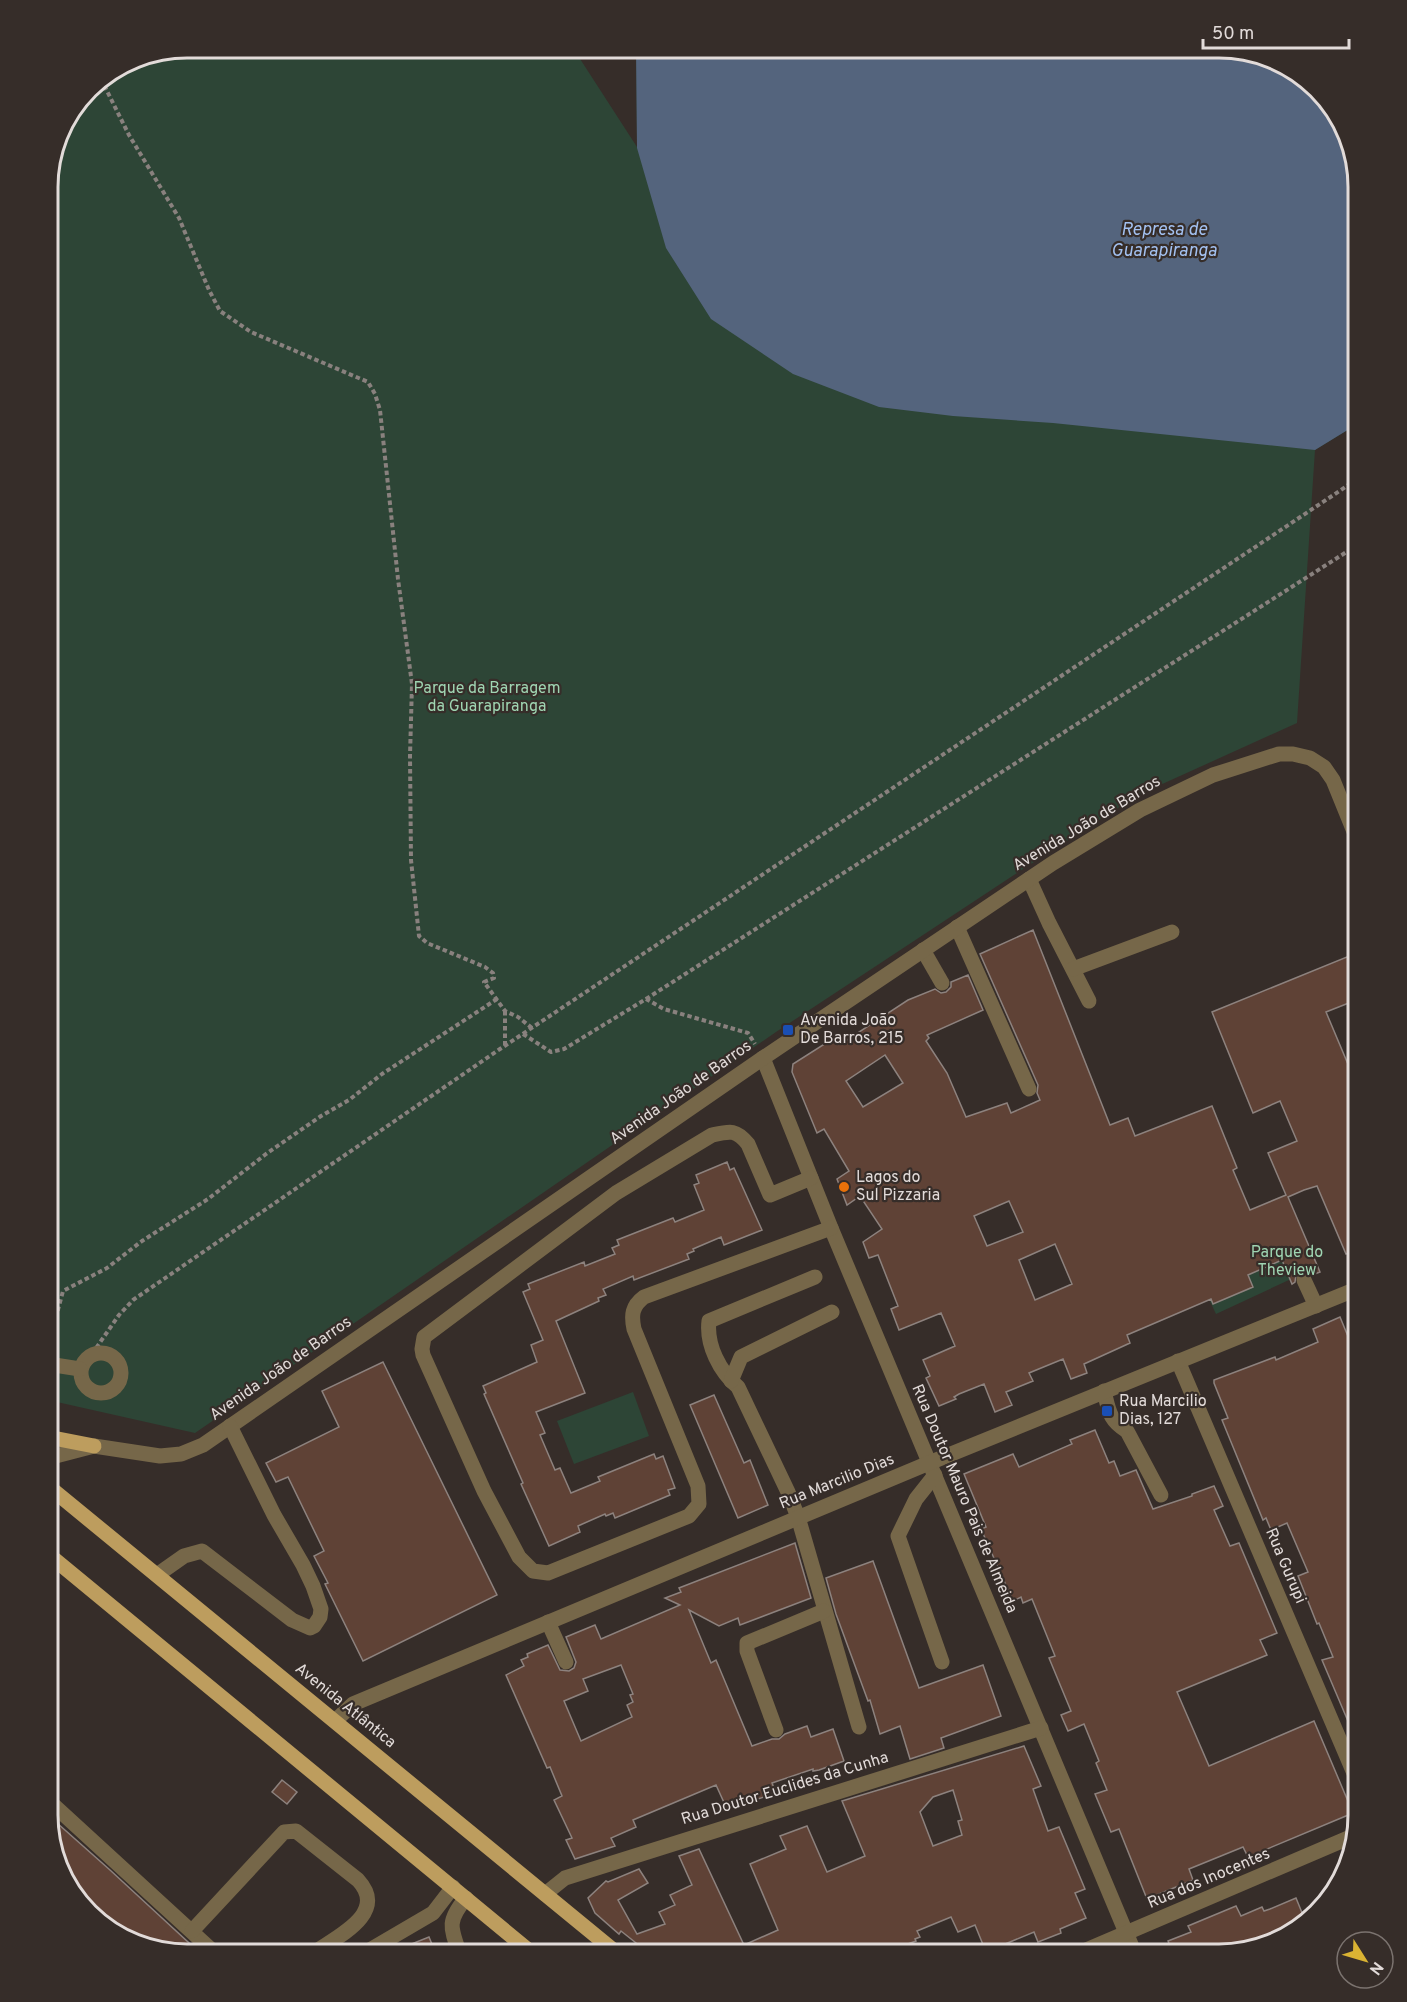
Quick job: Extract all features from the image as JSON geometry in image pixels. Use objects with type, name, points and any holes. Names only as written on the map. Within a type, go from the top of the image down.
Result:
[{"type":"main road","points":[[58,1439],[94,1446]]},
{"type":"main road","name":"Avenida Atlântica","points":[[58,1494],[605,1943]]},
{"type":"main road","points":[[58,1562],[520,1943]]},
{"type":"street","name":"Avenida João de Barros","points":[[58,1455],[94,1446],[160,1456],[181,1454],[203,1445],[763,1058],[1029,879],[1140,810],[1214,775],[1279,754],[1293,754],[1310,758],[1324,767],[1333,780],[1348,817]]},
{"type":"street","points":[[1029,879],[1089,1001]]},
{"type":"street","points":[[957,927],[1029,1089]]},
{"type":"street","points":[[1073,969],[1172,932]]},
{"type":"street","points":[[923,950],[942,983]]},
{"type":"street","name":"Rua Doutor Mauro Pais de Almeida","points":[[763,1058],[828,1230],[932,1469],[1130,1944]]},
{"type":"street","points":[[807,1179],[770,1195],[748,1144],[742,1137],[738,1133],[730,1132],[712,1135],[616,1193],[424,1337],[422,1349],[432,1377],[484,1491],[519,1557],[527,1566],[541,1574],[548,1573],[689,1516],[699,1504],[698,1486],[634,1329],[632,1317],[639,1301],[644,1297],[828,1230]]},
{"type":"street","points":[[815,1277],[709,1321],[707,1332],[718,1363],[738,1388],[798,1517],[859,1727]]},
{"type":"street","points":[[1304,1280],[1316,1306]]},
{"type":"street","name":"Rua Marcilio Dias","points":[[334,1721],[353,1704],[798,1517],[932,1469],[1104,1391],[1348,1293]]},
{"type":"street","points":[[731,1381],[741,1357],[832,1312]]},
{"type":"street","points":[[102,1352],[111,1355],[118,1362],[121,1371],[120,1381],[105,1393],[95,1392],[86,1388],[81,1379],[80,1369],[84,1360],[92,1354],[102,1352]]},
{"type":"street","name":"Rua Gurupi","points":[[1178,1361],[1348,1759]]},
{"type":"street","points":[[58,1366],[80,1369]]},
{"type":"street","points":[[1104,1391],[1110,1414],[1117,1425],[1127,1431],[1161,1495]]},
{"type":"street","points":[[157,1575],[184,1556],[202,1551],[292,1620],[310,1628],[317,1623],[321,1609],[313,1586],[274,1515],[230,1426]]},
{"type":"street","points":[[932,1469],[898,1536],[942,1662]]},
{"type":"street","points":[[776,1730],[747,1651],[747,1643],[824,1611]]},
{"type":"street","points":[[548,1622],[566,1662]]},
{"type":"street","name":"Rua Doutor Euclides da Cunha","points":[[545,1894],[565,1878],[1041,1728]]},
{"type":"street","points":[[58,1809],[205,1943]]},
{"type":"street","points":[[192,1931],[284,1832],[296,1831],[358,1880],[365,1888],[368,1897],[366,1911],[358,1922],[328,1943]]},
{"type":"street","name":"Rua dos Inocentes","points":[[1102,1944],[1346,1839]]},
{"type":"street","points":[[381,1943],[433,1913],[453,1887]]},
{"type":"street","points":[[456,1943],[452,1920],[456,1910],[466,1898]]},
{"type":"path","points":[[105,88],[129,135],[179,218],[220,311],[251,332],[368,382],[375,394],[380,410],[412,684],[411,860],[419,936],[427,943],[485,967],[493,973],[494,978],[484,982],[505,1011],[533,1028]]},
{"type":"path","points":[[92,1354],[119,1315],[133,1300],[505,1046],[1348,484]]},
{"type":"path","points":[[523,1034],[551,1052],[564,1049],[1348,551]]},
{"type":"path","points":[[58,1309],[63,1292],[107,1268],[142,1241],[208,1199],[312,1122],[349,1100],[382,1074],[497,999]]},
{"type":"path","points":[[646,999],[664,1009],[748,1033],[763,1058]]},
{"type":"path","points":[[505,1011],[505,1046]]},
{"type":"green space","name":"Parque da Barragem da Guarapiranga","points":[[179,59],[580,59],[637,147],[636,59],[657,59],[1348,417],[1348,430],[1315,450],[1297,723],[1138,795],[776,1032],[195,1433],[58,1402],[59,179],[68,138],[85,109],[102,91],[138,68]]},
{"type":"green space","name":"Parque do Theview","points":[[1300,1233],[1317,1267],[1216,1314],[1206,1293]]},
{"type":"green space","points":[[633,1392],[649,1436],[574,1464],[557,1421]]},
{"type":"water","name":"Represa de Guarapiranga","points":[[636,59],[1228,59],[1261,65],[1291,80],[1311,96],[1331,123],[1344,154],[1348,188],[1348,430],[1315,450],[1053,423],[953,416],[879,407],[793,374],[711,319],[666,248],[637,148]]},
{"type":"building","points":[[1033,930],[1110,1125],[1128,1118],[1135,1136],[1212,1106],[1237,1168],[1233,1170],[1250,1210],[1286,1195],[1268,1153],[1297,1141],[1280,1101],[1253,1113],[1212,1012],[1348,956],[1348,1003],[1326,1012],[1348,1064],[1348,1253],[1346,1254],[1317,1186],[1304,1190],[1288,1197],[1320,1272],[1312,1275],[1305,1270],[1300,1271],[1292,1284],[1282,1260],[1248,1275],[1253,1287],[1213,1304],[1211,1299],[1127,1335],[1130,1343],[1084,1364],[1087,1373],[1071,1379],[1063,1359],[1029,1373],[1033,1381],[1006,1392],[1012,1405],[995,1412],[984,1384],[959,1394],[954,1397],[956,1399],[939,1406],[926,1378],[930,1376],[923,1360],[955,1346],[941,1313],[899,1330],[891,1309],[898,1306],[878,1255],[869,1258],[863,1242],[882,1229],[860,1196],[847,1205],[837,1179],[849,1171],[824,1129],[817,1133],[792,1072],[793,1064],[837,1036],[839,1039],[844,1036],[847,1040],[908,1000],[935,989],[941,993],[946,992],[951,987],[951,982],[968,975],[983,1010],[927,1035],[929,1038],[926,1041],[947,1073],[966,1117],[1007,1103],[1011,1113],[1040,1100],[1037,1093],[1038,1085],[980,954]],"holes":[[[885,1055],[903,1083],[863,1107],[846,1081]],[[1009,1201],[1023,1232],[987,1246],[974,1216]],[[1055,1244],[1072,1284],[1035,1300],[1019,1260]]]},
{"type":"building","points":[[727,1162],[730,1170],[734,1168],[762,1230],[724,1245],[721,1237],[693,1249],[694,1251],[687,1254],[689,1259],[634,1280],[633,1276],[603,1289],[606,1295],[598,1298],[599,1301],[556,1321],[585,1393],[536,1412],[545,1433],[540,1435],[555,1470],[560,1468],[571,1493],[600,1481],[598,1477],[654,1454],[656,1459],[663,1456],[675,1488],[668,1490],[670,1495],[615,1518],[613,1513],[606,1516],[605,1514],[578,1526],[580,1532],[549,1546],[521,1484],[523,1483],[484,1394],[486,1393],[483,1386],[537,1362],[531,1345],[543,1340],[523,1292],[530,1289],[528,1284],[584,1262],[585,1266],[615,1254],[612,1248],[619,1245],[617,1240],[673,1218],[675,1222],[704,1210],[694,1185],[699,1183],[696,1175]]},
{"type":"building","points":[[1340,1317],[1348,1336],[1348,1721],[1322,1660],[1333,1657],[1298,1576],[1308,1572],[1287,1523],[1271,1530],[1266,1518],[1263,1520],[1222,1420],[1228,1418],[1214,1383],[1214,1380],[1275,1357],[1276,1360],[1318,1342],[1313,1329]]},
{"type":"building","points":[[383,1362],[497,1595],[363,1661],[325,1584],[328,1583],[314,1556],[324,1551],[288,1477],[276,1482],[266,1463],[339,1427],[322,1391]]},
{"type":"building","points":[[714,1395],[744,1463],[750,1460],[768,1505],[738,1518],[690,1405]]},
{"type":"building","points":[[1095,1430],[1109,1463],[1114,1461],[1120,1476],[1136,1470],[1153,1509],[1214,1486],[1223,1506],[1214,1510],[1230,1546],[1239,1543],[1277,1633],[1260,1640],[1267,1655],[1177,1692],[1209,1766],[1314,1721],[1348,1801],[1348,1815],[1248,1857],[1243,1847],[1189,1869],[1193,1880],[1147,1899],[1119,1829],[1111,1832],[1095,1794],[1107,1790],[1096,1763],[1099,1761],[1084,1724],[1068,1731],[1061,1715],[1071,1711],[1049,1658],[1055,1656],[1032,1599],[1023,1603],[1021,1597],[1013,1601],[981,1529],[986,1527],[964,1474],[1013,1454],[1019,1467],[1072,1444],[1070,1440]]},
{"type":"building","points":[[795,1543],[811,1598],[740,1625],[738,1618],[719,1626],[689,1610],[711,1663],[716,1660],[752,1746],[779,1739],[785,1734],[807,1726],[811,1737],[833,1729],[844,1761],[772,1783],[776,1793],[727,1809],[716,1785],[633,1820],[636,1827],[611,1838],[615,1846],[575,1859],[566,1840],[572,1838],[554,1800],[562,1796],[550,1767],[547,1768],[506,1675],[524,1666],[521,1660],[528,1657],[527,1654],[548,1645],[560,1670],[569,1671],[574,1668],[576,1662],[566,1637],[595,1625],[601,1639],[680,1605],[665,1598],[681,1592],[679,1588]],"holes":[[[621,1665],[633,1694],[630,1695],[633,1702],[627,1705],[632,1717],[581,1741],[564,1701],[588,1691],[583,1679]]]},
{"type":"building","points":[[873,1561],[919,1688],[983,1665],[1001,1716],[941,1738],[944,1748],[910,1759],[900,1726],[880,1734],[870,1700],[868,1701],[836,1614],[826,1578]]},
{"type":"building","points":[[1024,1746],[1041,1786],[1033,1789],[1048,1831],[1059,1827],[1085,1889],[1075,1893],[1086,1918],[1060,1929],[1061,1933],[1038,1942],[1034,1932],[1006,1944],[983,1944],[975,1925],[958,1932],[951,1917],[917,1931],[920,1937],[909,1944],[747,1944],[778,1930],[750,1864],[786,1849],[780,1836],[807,1826],[827,1872],[865,1856],[842,1801]],"holes":[[[953,1790],[962,1820],[958,1821],[962,1835],[933,1846],[920,1812],[933,1797]]]},
{"type":"building","points":[[282,1780],[297,1792],[287,1804],[272,1792]]},
{"type":"building","points":[[59,1825],[189,1943],[146,1937],[116,1922],[102,1911],[85,1893],[68,1864]]},
{"type":"building","points":[[699,1849],[743,1944],[637,1943],[621,1931],[619,1934],[595,1913],[588,1898],[606,1881],[639,1869],[648,1883],[618,1900],[637,1934],[665,1924],[659,1912],[675,1905],[670,1895],[692,1885],[679,1856]]},
{"type":"building","points":[[1296,1898],[1302,1913],[1269,1934],[1253,1939],[1220,1944],[1169,1944],[1168,1941],[1191,1932],[1188,1926],[1236,1906],[1241,1916],[1262,1907],[1264,1911]]},
{"type":"building","points":[[429,1937],[432,1943],[413,1943]]},
{"type":"place","name":"Avenida João De Barros, 215","points":[[788,1030]]},
{"type":"place","name":"Lagos do Sul Pizzaria","points":[[844,1187]]},
{"type":"place","name":"Rua Marcilio Dias, 127","points":[[1107,1411]]}]
